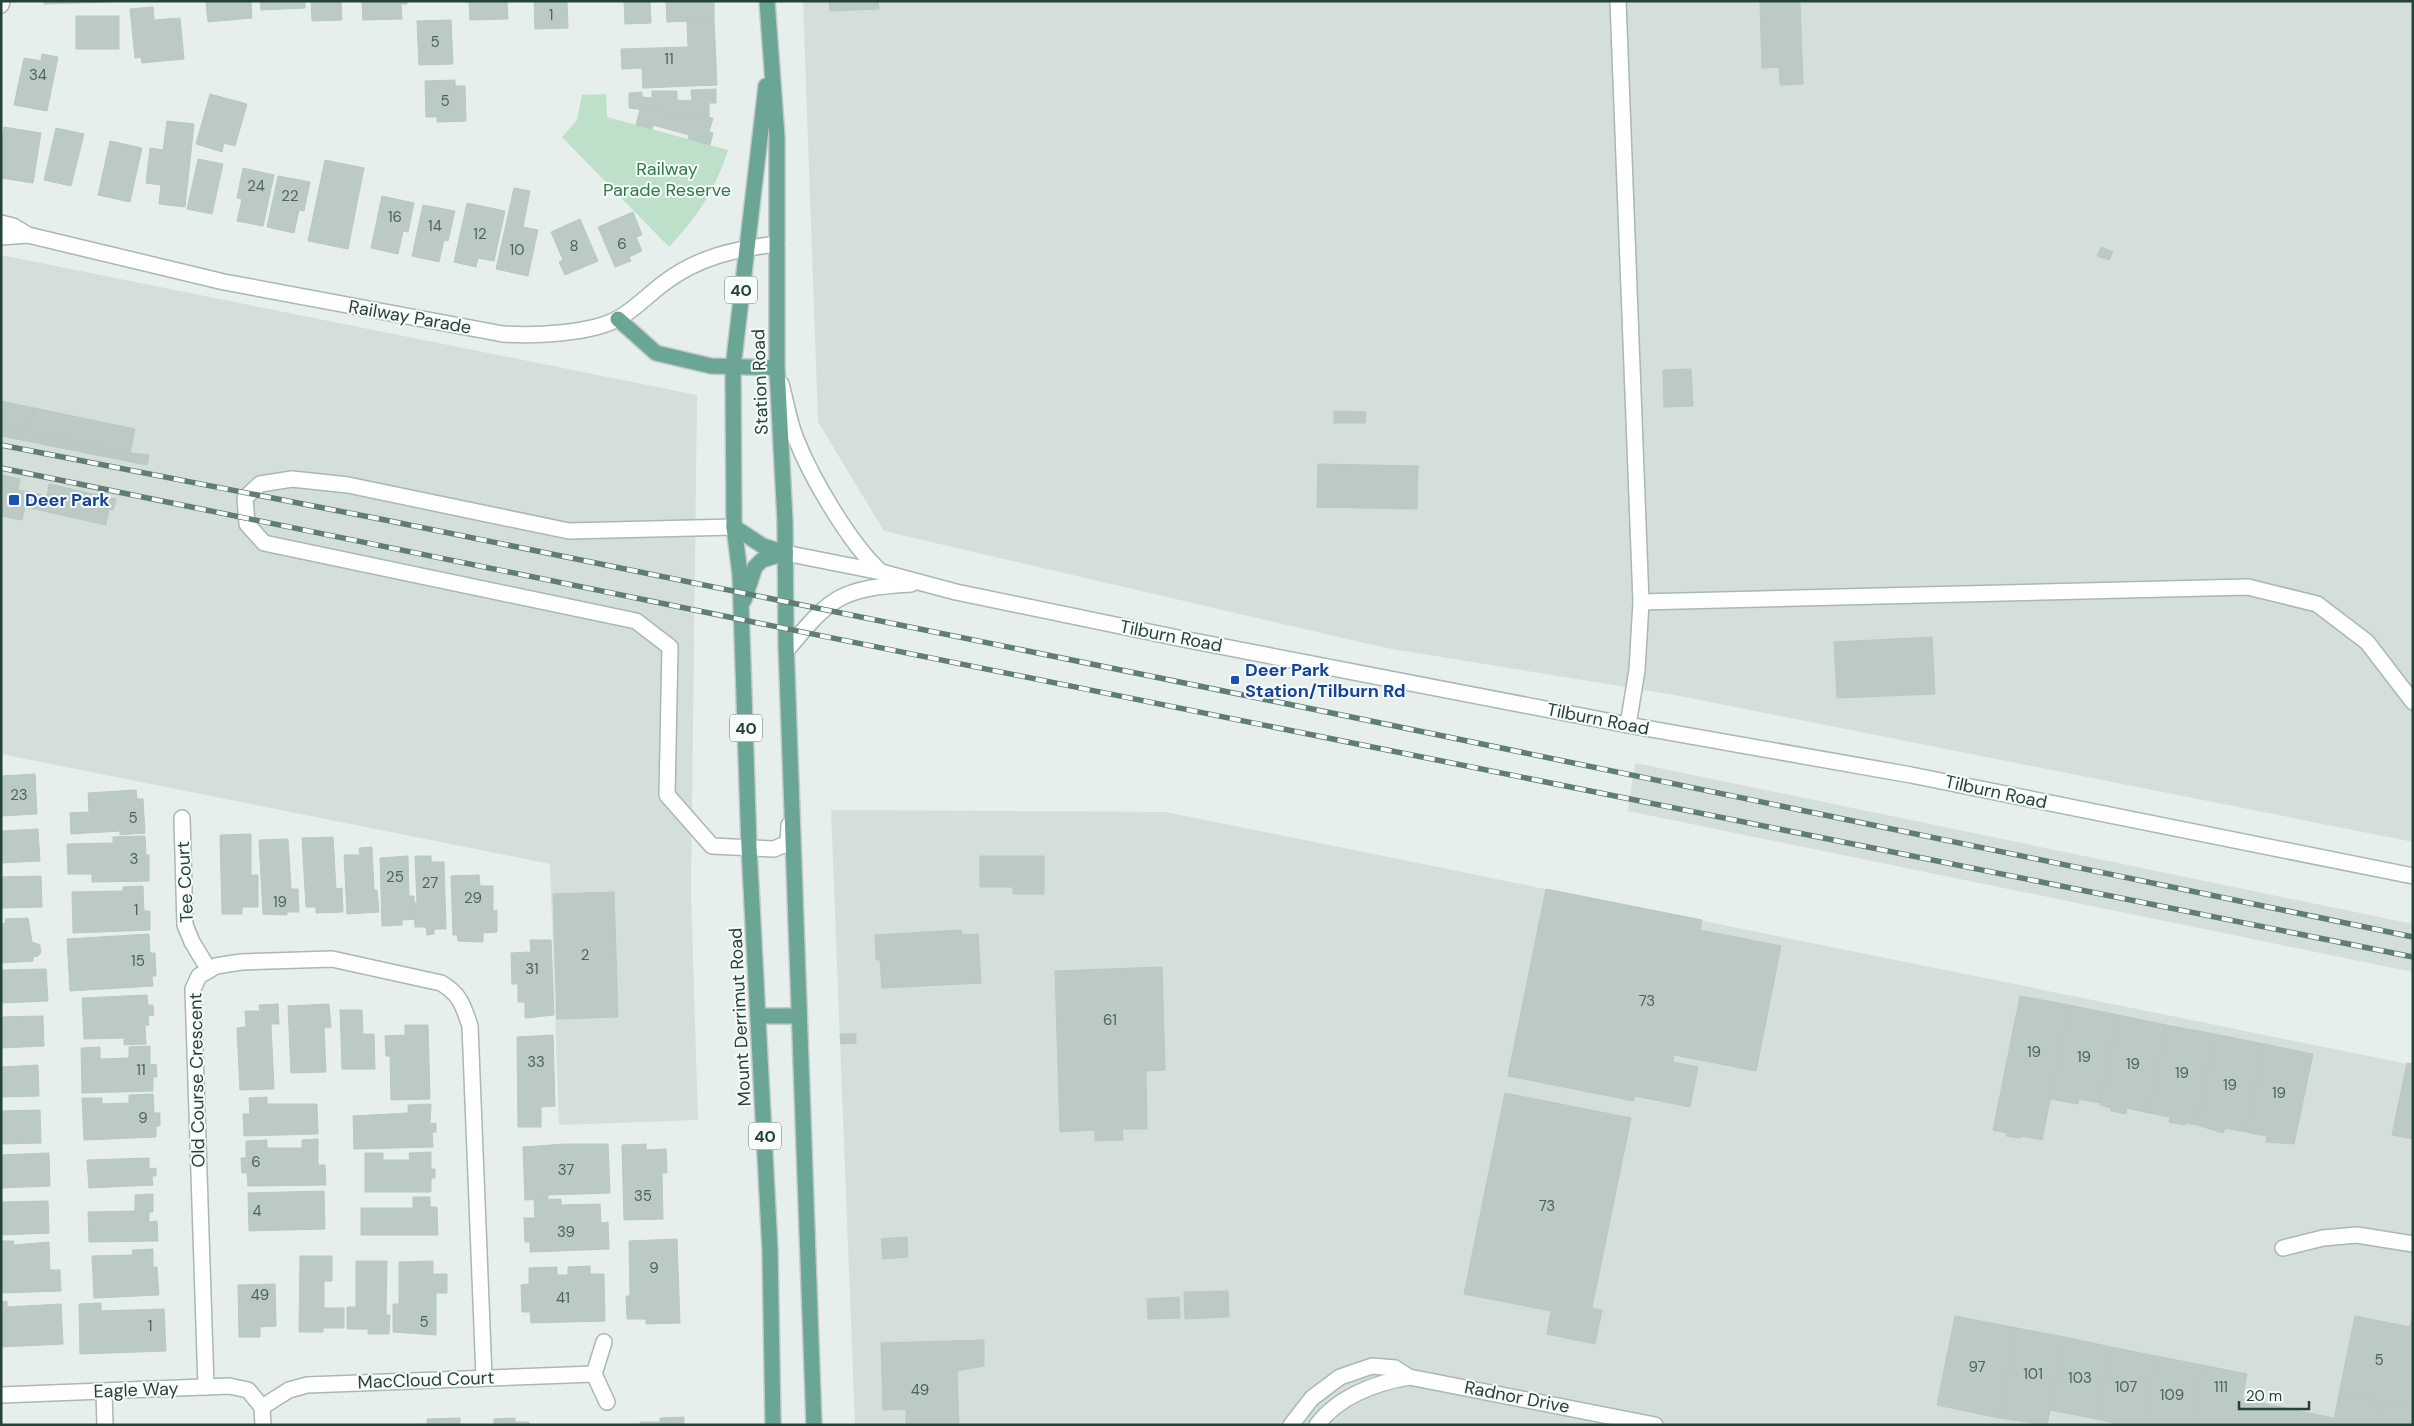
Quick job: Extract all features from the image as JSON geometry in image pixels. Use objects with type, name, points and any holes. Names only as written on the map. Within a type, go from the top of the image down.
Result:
[{"type":"main road","name":"Station Road","points":[[767,1],[769,54],[777,137],[777,368],[787,650]]},
{"type":"main road","name":"Station Road","points":[[741,608],[734,527],[733,368],[769,54]]},
{"type":"main road","points":[[618,319],[656,353],[711,366],[777,368]]},
{"type":"main road","points":[[734,527],[763,546],[785,553]]},
{"type":"main road","points":[[741,608],[755,567],[762,560],[785,553]]},
{"type":"main road","name":"Mount Derrimut Road","points":[[741,608],[749,847],[770,1250],[773,1425]]},
{"type":"main road","name":"40","points":[[787,650],[814,1425]]},
{"type":"main road","points":[[759,1016],[799,1016]]},
{"type":"street","points":[[1618,1],[1641,602],[1637,670],[1628,725]]},
{"type":"street","name":"Railway Parade","points":[[1,223],[13,226],[28,235],[224,282],[503,334],[546,335],[618,319],[665,282],[697,262],[746,248],[777,244]]},
{"type":"street","name":"Railway Parade","points":[[1,237],[28,235]]},
{"type":"street","points":[[777,368],[796,438],[809,467],[852,538],[868,560],[881,572]]},
{"type":"street","points":[[734,527],[569,532],[348,485],[292,479],[260,484],[245,498],[247,524],[264,543],[636,621],[670,647],[667,795],[712,846],[774,848],[788,843],[791,784]]},
{"type":"street","name":"Tilburn Road","points":[[785,553],[881,572],[956,592],[1174,637],[1628,725],[1911,775],[2413,876]]},
{"type":"street","points":[[787,650],[821,610],[836,599],[863,588],[927,584]]},
{"type":"street","points":[[1641,602],[2248,587],[2317,604],[2367,642],[2413,702]]},
{"type":"street","name":"Tee Court","points":[[182,818],[186,925],[192,942],[208,970]]},
{"type":"street","name":"Old Course Crescent","points":[[206,1387],[193,989],[199,976],[208,970],[216,966],[241,962],[332,959],[441,983],[454,991],[464,1006],[470,1026],[484,1377]]},
{"type":"street","points":[[2283,1248],[2323,1238],[2357,1235],[2413,1244]]},
{"type":"street","points":[[604,1342],[594,1374],[607,1402]]},
{"type":"street","name":"Radnor Drive","points":[[1291,1425],[1312,1398],[1340,1377],[1372,1366],[1395,1368],[1409,1377],[1655,1425]]},
{"type":"street","name":"MacCloud Court","points":[[262,1407],[289,1390],[307,1385],[594,1374]]},
{"type":"street","name":"Radnor Drive","points":[[1317,1425],[1324,1416],[1360,1392],[1389,1381],[1409,1377]]},
{"type":"street","name":"Eagle Way","points":[[1,1395],[229,1386],[248,1390],[262,1407]]},
{"type":"street","points":[[104,1392],[105,1425]]},
{"type":"street","points":[[262,1407],[263,1425]]},
{"type":"shaded area","points":[[803,1],[2413,1],[2413,842],[1675,695],[1386,648],[884,531],[818,422]]},
{"type":"shaded area","points":[[1,255],[697,395],[691,892],[698,1120],[559,1125],[550,864],[1,754]]},
{"type":"shaded area","points":[[1635,763],[2413,924],[2413,972],[1628,811]]},
{"type":"shaded area","points":[[831,810],[1166,812],[2413,1065],[2413,1425],[855,1425]]},
{"type":"green space","name":"Railway Parade Reserve","points":[[606,94],[607,117],[728,150],[718,177],[697,214],[669,247],[562,137],[577,120],[582,95]]},
{"type":"building","points":[[44,1],[109,1],[109,2],[44,4]]},
{"type":"building","points":[[213,1],[251,1],[252,18],[208,22],[206,3]]},
{"type":"building","points":[[260,1],[305,1],[305,8],[261,10]]},
{"type":"building","points":[[311,1],[341,1],[342,20],[312,21]]},
{"type":"building","points":[[362,1],[407,1],[407,4],[401,4],[402,19],[363,20]]},
{"type":"building","points":[[469,1],[507,1],[508,19],[470,20]]},
{"type":"building","points":[[534,1],[567,1],[568,28],[535,29]]},
{"type":"building","points":[[624,1],[650,1],[651,23],[625,24]]},
{"type":"building","points":[[666,1],[714,1],[714,20],[667,22]]},
{"type":"building","points":[[829,1],[878,1],[879,9],[830,11]]},
{"type":"building","points":[[1760,1],[1800,1],[1803,84],[1780,85],[1779,67],[1762,68]]},
{"type":"building","points":[[153,7],[154,20],[180,18],[184,59],[142,63],[141,57],[135,58],[130,9]]},
{"type":"building","points":[[76,16],[119,16],[119,49],[76,49]]},
{"type":"building","points":[[451,20],[453,64],[419,65],[417,21]]},
{"type":"building","points":[[714,20],[717,85],[643,88],[642,68],[622,69],[621,49],[688,47],[687,21]]},
{"type":"building","points":[[42,54],[58,57],[47,111],[14,105],[24,58],[41,61]]},
{"type":"building","points":[[455,80],[455,86],[465,86],[466,121],[437,122],[437,117],[426,117],[425,81]]},
{"type":"building","points":[[716,89],[716,103],[709,103],[709,117],[629,108],[629,93],[642,92],[642,97],[652,98],[652,91],[677,91],[677,100],[692,101],[691,90]]},
{"type":"building","points":[[210,94],[247,104],[235,146],[224,143],[222,152],[196,144]]},
{"type":"building","points":[[640,109],[713,118],[709,132],[713,133],[710,145],[688,139],[689,135],[653,125],[652,129],[636,125]]},
{"type":"building","points":[[167,121],[194,124],[185,207],[159,204],[161,185],[146,183],[150,148],[163,150]]},
{"type":"building","points":[[4,127],[41,133],[33,183],[1,178],[1,146]]},
{"type":"building","points":[[56,128],[84,134],[71,186],[44,180]]},
{"type":"building","points":[[110,141],[142,148],[130,202],[98,195]]},
{"type":"building","points":[[198,159],[223,164],[212,214],[187,209]]},
{"type":"building","points":[[325,160],[364,168],[348,249],[308,241]]},
{"type":"building","points":[[243,168],[274,175],[263,226],[237,221],[242,199],[237,198]]},
{"type":"building","points":[[278,176],[310,182],[304,211],[299,210],[294,233],[267,227]]},
{"type":"building","points":[[514,188],[530,191],[523,227],[538,230],[528,276],[496,269]]},
{"type":"building","points":[[382,196],[414,203],[408,232],[403,231],[398,254],[371,248]]},
{"type":"building","points":[[467,203],[505,211],[494,261],[478,258],[476,267],[454,262]]},
{"type":"building","points":[[423,205],[455,211],[448,241],[444,240],[439,262],[412,256]]},
{"type":"building","points":[[633,212],[642,235],[636,237],[642,251],[629,257],[631,261],[615,267],[598,227]]},
{"type":"building","points":[[580,219],[598,261],[565,275],[559,262],[563,260],[551,232]]},
{"type":"building","points":[[2101,247],[2113,252],[2109,260],[2097,256]]},
{"type":"building","points":[[1691,369],[1693,406],[1664,407],[1663,370]]},
{"type":"building","points":[[1,401],[34,408],[29,432],[1,426]]},
{"type":"building","points":[[34,408],[135,429],[130,453],[29,432]]},
{"type":"building","points":[[1334,411],[1366,412],[1365,423],[1334,423]]},
{"type":"building","points":[[1,426],[130,453],[149,455],[147,465],[1,436]]},
{"type":"building","points":[[1318,464],[1418,466],[1417,509],[1317,507]]},
{"type":"building","points":[[1,475],[20,479],[18,490],[1,486]]},
{"type":"building","points":[[49,484],[116,499],[113,510],[47,496]]},
{"type":"building","name":"Deer Park","points":[[1,486],[28,492],[22,520],[1,516]]},
{"type":"building","points":[[28,492],[109,509],[106,525],[25,507]]},
{"type":"building","points":[[1932,637],[1935,694],[1837,698],[1834,642]]},
{"type":"building","points":[[35,774],[37,814],[1,816],[1,776]]},
{"type":"building","points":[[136,790],[137,799],[143,799],[145,833],[120,835],[120,831],[71,834],[70,813],[89,812],[88,793]]},
{"type":"building","points":[[38,829],[40,861],[1,863],[1,831]]},
{"type":"building","points":[[251,834],[251,875],[258,875],[258,907],[242,907],[242,914],[222,914],[220,835]]},
{"type":"building","points":[[145,836],[146,855],[149,855],[149,881],[92,882],[92,874],[68,874],[67,844],[113,843],[113,837]]},
{"type":"building","points":[[333,837],[336,889],[342,888],[343,912],[316,913],[316,907],[306,907],[302,838]]},
{"type":"building","points":[[288,839],[291,889],[298,889],[299,912],[287,912],[287,915],[263,914],[259,840]]},
{"type":"building","points":[[372,847],[374,890],[377,890],[379,912],[347,914],[344,855],[360,855],[359,848]]},
{"type":"building","points":[[408,856],[409,896],[414,896],[415,919],[402,920],[402,925],[382,926],[380,858]]},
{"type":"building","points":[[415,856],[431,856],[431,862],[444,862],[446,929],[434,929],[434,934],[427,935],[426,927],[415,927],[414,903],[417,903]]},
{"type":"building","points":[[980,856],[1044,856],[1044,894],[1013,894],[1013,887],[980,887]]},
{"type":"building","points":[[479,875],[480,886],[493,886],[493,911],[497,910],[497,932],[483,933],[483,942],[458,941],[457,935],[453,935],[451,876]]},
{"type":"building","points":[[41,876],[42,907],[1,908],[1,877]]},
{"type":"building","points":[[143,886],[144,911],[150,911],[150,930],[73,933],[72,892],[123,891],[123,887]]},
{"type":"building","points":[[1546,889],[1702,920],[1700,930],[1781,946],[1756,1071],[1674,1055],[1673,1062],[1698,1067],[1690,1107],[1635,1096],[1634,1101],[1508,1076]]},
{"type":"building","points":[[614,892],[618,1017],[557,1019],[553,894]]},
{"type":"building","points":[[28,918],[32,942],[40,945],[41,952],[38,956],[33,957],[33,961],[1,963],[1,924],[6,923],[5,919]]},
{"type":"building","points":[[961,930],[962,935],[978,934],[981,983],[882,988],[880,960],[876,960],[875,935]]},
{"type":"building","points":[[149,934],[150,953],[155,953],[156,976],[152,976],[153,986],[70,991],[67,939]]},
{"type":"building","points":[[530,940],[551,940],[554,1015],[525,1018],[525,1002],[518,1002],[518,984],[512,984],[511,953],[531,952]]},
{"type":"building","points":[[1162,967],[1165,1070],[1146,1071],[1147,1129],[1122,1129],[1123,1140],[1095,1141],[1095,1130],[1060,1132],[1055,971]]},
{"type":"building","points":[[46,969],[48,1001],[1,1003],[1,970]]},
{"type":"building","points":[[147,995],[148,1005],[153,1005],[154,1015],[148,1016],[149,1025],[145,1025],[146,1044],[124,1045],[124,1038],[84,1039],[82,998]]},
{"type":"building","points":[[2020,996],[2069,1005],[2042,1140],[2021,1136],[2020,1138],[2006,1136],[2007,1133],[1993,1130]]},
{"type":"building","points":[[278,1004],[279,1024],[271,1024],[274,1089],[240,1090],[237,1028],[246,1027],[245,1011],[260,1011],[259,1005]]},
{"type":"building","points":[[329,1004],[331,1027],[324,1028],[326,1072],[291,1073],[288,1006]]},
{"type":"building","points":[[2069,1005],[2118,1015],[2100,1103],[2079,1099],[2078,1104],[2050,1099]]},
{"type":"building","points":[[340,1010],[362,1010],[363,1034],[374,1034],[375,1069],[342,1069]]},
{"type":"building","points":[[2118,1015],[2166,1025],[2149,1113],[2127,1108],[2126,1114],[2111,1111],[2111,1108],[2100,1105]]},
{"type":"building","points":[[43,1016],[44,1046],[1,1048],[1,1017]]},
{"type":"building","points":[[405,1025],[428,1025],[430,1099],[391,1100],[390,1056],[386,1056],[385,1036],[405,1035]]},
{"type":"building","points":[[2166,1025],[2215,1034],[2197,1125],[2169,1122],[2170,1117],[2149,1113]]},
{"type":"building","points":[[840,1034],[856,1034],[856,1043],[841,1044]]},
{"type":"building","points":[[2215,1034],[2264,1044],[2246,1132],[2225,1128],[2223,1133],[2197,1125]]},
{"type":"building","points":[[553,1035],[555,1106],[541,1107],[541,1127],[518,1127],[517,1037]]},
{"type":"building","points":[[2264,1044],[2313,1054],[2294,1144],[2266,1142],[2267,1136],[2246,1132]]},
{"type":"building","points":[[150,1046],[150,1065],[156,1064],[157,1077],[153,1077],[153,1091],[82,1093],[81,1048],[100,1047],[100,1059],[129,1058],[129,1047]]},
{"type":"building","points":[[2407,1063],[2413,1064],[2413,1139],[2392,1135]]},
{"type":"building","points":[[38,1065],[39,1096],[1,1097],[1,1067]]},
{"type":"building","points":[[1505,1093],[1631,1118],[1592,1308],[1602,1310],[1595,1344],[1547,1334],[1551,1311],[1464,1294]]},
{"type":"building","points":[[153,1094],[154,1113],[160,1113],[160,1126],[156,1126],[156,1137],[84,1140],[82,1098],[102,1098],[102,1104],[129,1103],[129,1095]]},
{"type":"building","points":[[267,1097],[267,1104],[317,1104],[318,1134],[244,1136],[243,1114],[250,1114],[249,1098]]},
{"type":"building","points":[[431,1104],[430,1124],[436,1123],[436,1132],[432,1132],[433,1147],[354,1149],[353,1116],[408,1113],[408,1105]]},
{"type":"building","points":[[40,1110],[41,1143],[1,1144],[1,1111]]},
{"type":"building","points":[[318,1139],[318,1165],[325,1165],[326,1185],[248,1186],[247,1173],[242,1173],[241,1158],[246,1158],[246,1141],[267,1140],[267,1148],[302,1148],[302,1140]]},
{"type":"building","points":[[565,1144],[608,1144],[610,1193],[548,1195],[548,1199],[525,1200],[523,1147]]},
{"type":"building","points":[[646,1144],[646,1150],[666,1149],[667,1173],[662,1173],[663,1219],[624,1220],[622,1145]]},
{"type":"building","points":[[431,1152],[431,1169],[435,1169],[435,1178],[431,1178],[431,1192],[365,1192],[365,1153],[383,1153],[383,1160],[410,1160],[409,1153]]},
{"type":"building","points":[[49,1153],[50,1186],[1,1188],[1,1155]]},
{"type":"building","points":[[149,1158],[149,1169],[156,1168],[156,1176],[152,1176],[153,1185],[89,1188],[87,1160]]},
{"type":"building","points":[[324,1191],[325,1229],[249,1231],[248,1193]]},
{"type":"building","points":[[153,1194],[153,1212],[149,1212],[149,1222],[157,1221],[158,1241],[89,1242],[88,1212],[135,1211],[135,1195]]},
{"type":"building","points":[[413,1197],[430,1197],[430,1207],[437,1207],[438,1235],[361,1235],[361,1208],[413,1208]]},
{"type":"building","points":[[561,1199],[561,1205],[600,1204],[601,1223],[608,1222],[609,1249],[530,1252],[530,1242],[525,1242],[524,1218],[535,1218],[534,1200]]},
{"type":"building","points":[[48,1201],[49,1233],[1,1235],[1,1202]]},
{"type":"building","points":[[907,1237],[908,1257],[883,1259],[881,1239]]},
{"type":"building","points":[[677,1239],[680,1323],[646,1324],[646,1319],[627,1319],[626,1296],[630,1296],[629,1241]]},
{"type":"building","points":[[1,1241],[14,1241],[13,1245],[49,1242],[50,1270],[60,1270],[61,1291],[1,1293]]},
{"type":"building","points":[[153,1249],[153,1267],[157,1267],[159,1295],[94,1298],[92,1256],[133,1255],[132,1250]]},
{"type":"building","points":[[300,1256],[332,1256],[332,1281],[324,1281],[324,1308],[344,1308],[344,1328],[323,1328],[323,1332],[299,1332]]},
{"type":"building","points":[[356,1261],[387,1261],[386,1315],[390,1315],[389,1334],[368,1334],[368,1329],[347,1329],[347,1307],[356,1307]]},
{"type":"building","points":[[433,1261],[433,1274],[447,1274],[447,1293],[436,1293],[436,1335],[393,1332],[393,1304],[399,1304],[399,1262]]},
{"type":"building","points":[[590,1266],[590,1274],[604,1274],[605,1321],[531,1323],[530,1312],[522,1312],[521,1285],[529,1284],[529,1268],[557,1267],[557,1275],[568,1275],[568,1267]]},
{"type":"building","points":[[275,1284],[276,1326],[260,1327],[260,1337],[239,1337],[238,1285]]},
{"type":"building","points":[[1228,1291],[1229,1317],[1185,1319],[1184,1292]]},
{"type":"building","points":[[1179,1297],[1180,1318],[1148,1319],[1147,1299]]},
{"type":"building","points":[[7,1301],[7,1307],[61,1304],[63,1344],[1,1347],[1,1302]]},
{"type":"building","points":[[101,1303],[101,1311],[164,1309],[166,1351],[80,1354],[79,1304]]},
{"type":"building","points":[[2413,1314],[2413,1408],[2339,1394],[2355,1316],[2410,1327]]},
{"type":"building","points":[[1955,1316],[2017,1328],[1999,1418],[1937,1405]]},
{"type":"building","points":[[2017,1328],[2065,1337],[2047,1425],[1999,1418]]},
{"type":"building","points":[[2065,1337],[2111,1347],[2096,1419],[2050,1410]]},
{"type":"building","points":[[984,1340],[984,1366],[957,1371],[959,1425],[906,1425],[906,1409],[883,1410],[881,1343]]},
{"type":"building","points":[[2111,1347],[2156,1356],[2142,1425],[2124,1425],[2096,1419]]},
{"type":"building","points":[[2156,1356],[2202,1365],[2190,1425],[2142,1425]]},
{"type":"building","points":[[2202,1365],[2247,1374],[2237,1425],[2190,1425]]},
{"type":"building","points":[[2339,1394],[2382,1402],[2377,1425],[2333,1425]]},
{"type":"building","points":[[2242,1399],[2334,1418],[2333,1425],[2237,1425]]},
{"type":"building","points":[[2382,1402],[2413,1408],[2413,1425],[2377,1425]]},
{"type":"building","points":[[684,1417],[684,1425],[641,1425],[640,1422],[660,1422],[660,1418]]},
{"type":"building","points":[[460,1418],[460,1425],[414,1425],[427,1424],[427,1419]]},
{"type":"building","points":[[515,1418],[515,1422],[529,1422],[529,1425],[494,1425],[494,1419]]},
{"type":"railway","points":[[1,445],[385,520],[1366,720],[2413,937]]},
{"type":"railway","points":[[1,468],[2413,957]]},
{"type":"place","name":"Deer Park","points":[[14,500]]},
{"type":"place","name":"Deer Park Station/Tilburn Rd","points":[[1235,680]]}]
